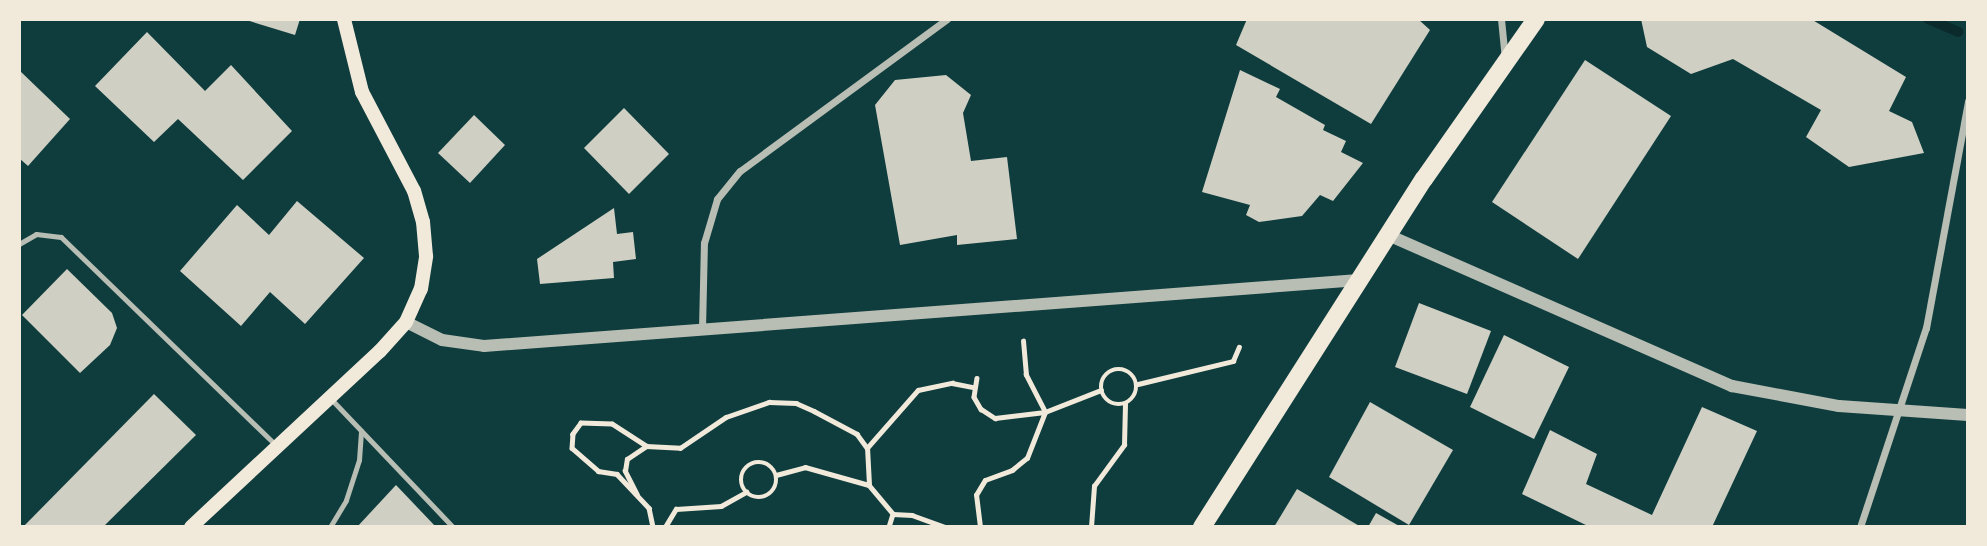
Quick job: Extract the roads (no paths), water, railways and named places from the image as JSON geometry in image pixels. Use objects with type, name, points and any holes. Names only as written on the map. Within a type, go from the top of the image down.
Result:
[{"type":"main road","points":[[191,527],[380,351],[406,322],[421,289],[426,256],[423,222],[414,191],[362,92],[344,19]]},
{"type":"main road","points":[[1202,527],[1388,235],[1505,60],[1536,19]]},
{"type":"street","points":[[702,329],[704,243],[717,199],[740,172],[947,19]]},
{"type":"street","points":[[1501,19],[1505,60]]},
{"type":"street","points":[[1860,527],[1915,369],[1937,279],[1968,101]]},
{"type":"street","points":[[1388,235],[1732,386],[1776,397],[1968,415]]},
{"type":"street","points":[[406,322],[442,340],[484,346],[1359,280]]},
{"type":"lane","points":[[19,244],[36,234],[61,237],[276,445]]},
{"type":"lane","points":[[328,397],[453,527]]},
{"type":"lane","points":[[330,527],[346,500],[359,460],[361,431]]},
{"type":"waterway","points":[[1928,19],[1958,32]]}]
